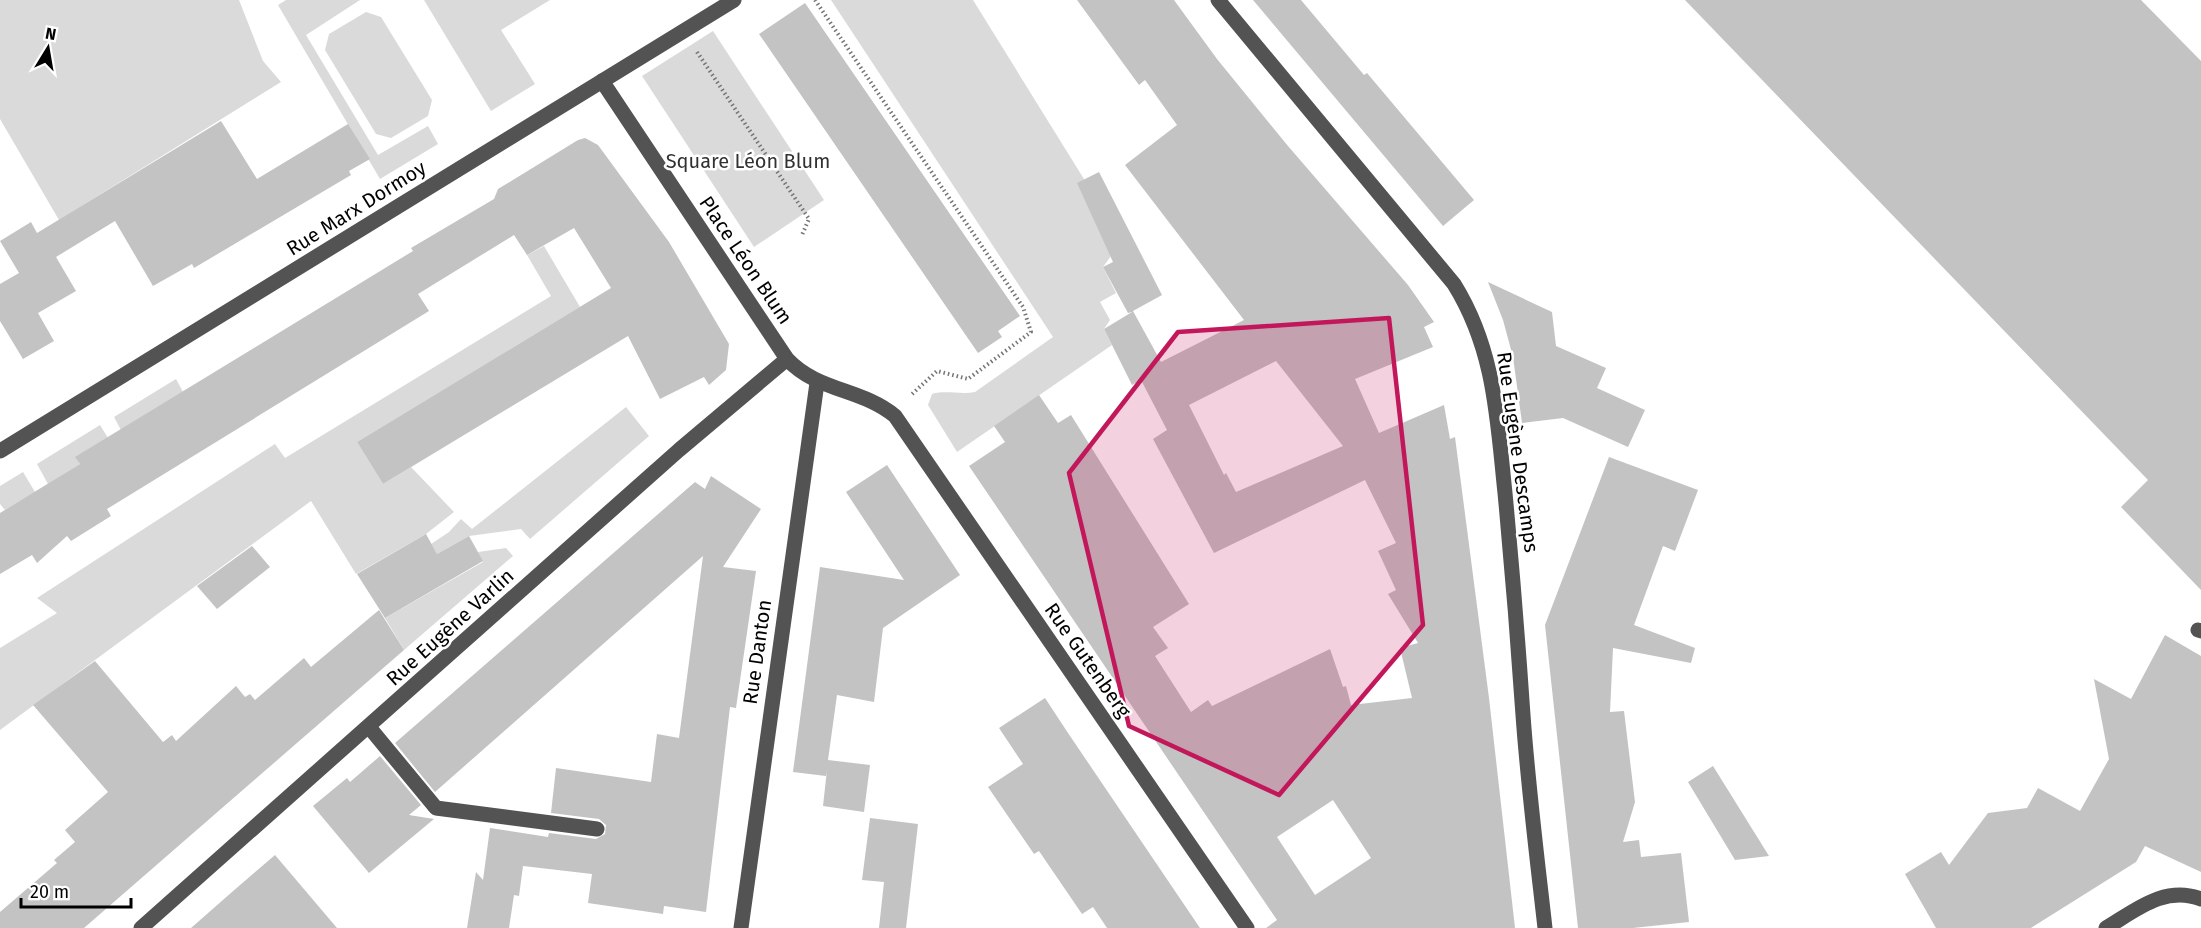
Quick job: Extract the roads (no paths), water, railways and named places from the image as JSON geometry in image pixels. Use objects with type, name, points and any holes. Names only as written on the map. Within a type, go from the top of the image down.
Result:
[{"type":"street","name":"Rue Marx Dormoy","points":[[0,451],[734,0]]},
{"type":"street","name":"Rue Eugène Descamps","points":[[1218,0],[1454,284],[1484,347],[1493,390],[1500,446],[1519,630],[1525,740],[1545,928]]},
{"type":"street","name":"Place Léon Blum","points":[[602,81],[787,359],[817,382],[868,399],[895,416]]},
{"type":"street","name":"Rue Eugène Varlin","points":[[141,928],[679,450],[787,359]]},
{"type":"street","name":"Rue Danton","points":[[741,928],[817,382]]},
{"type":"street","name":"Rue Gutenberg","points":[[895,416],[1246,928]]},
{"type":"street","points":[[369,727],[436,808],[597,829]]},
{"type":"street","points":[[2106,928],[2158,898],[2172,894],[2189,894],[2201,899]]},
{"type":"park label","name":"Square Léon Blum","points":[[748,161]]}]
